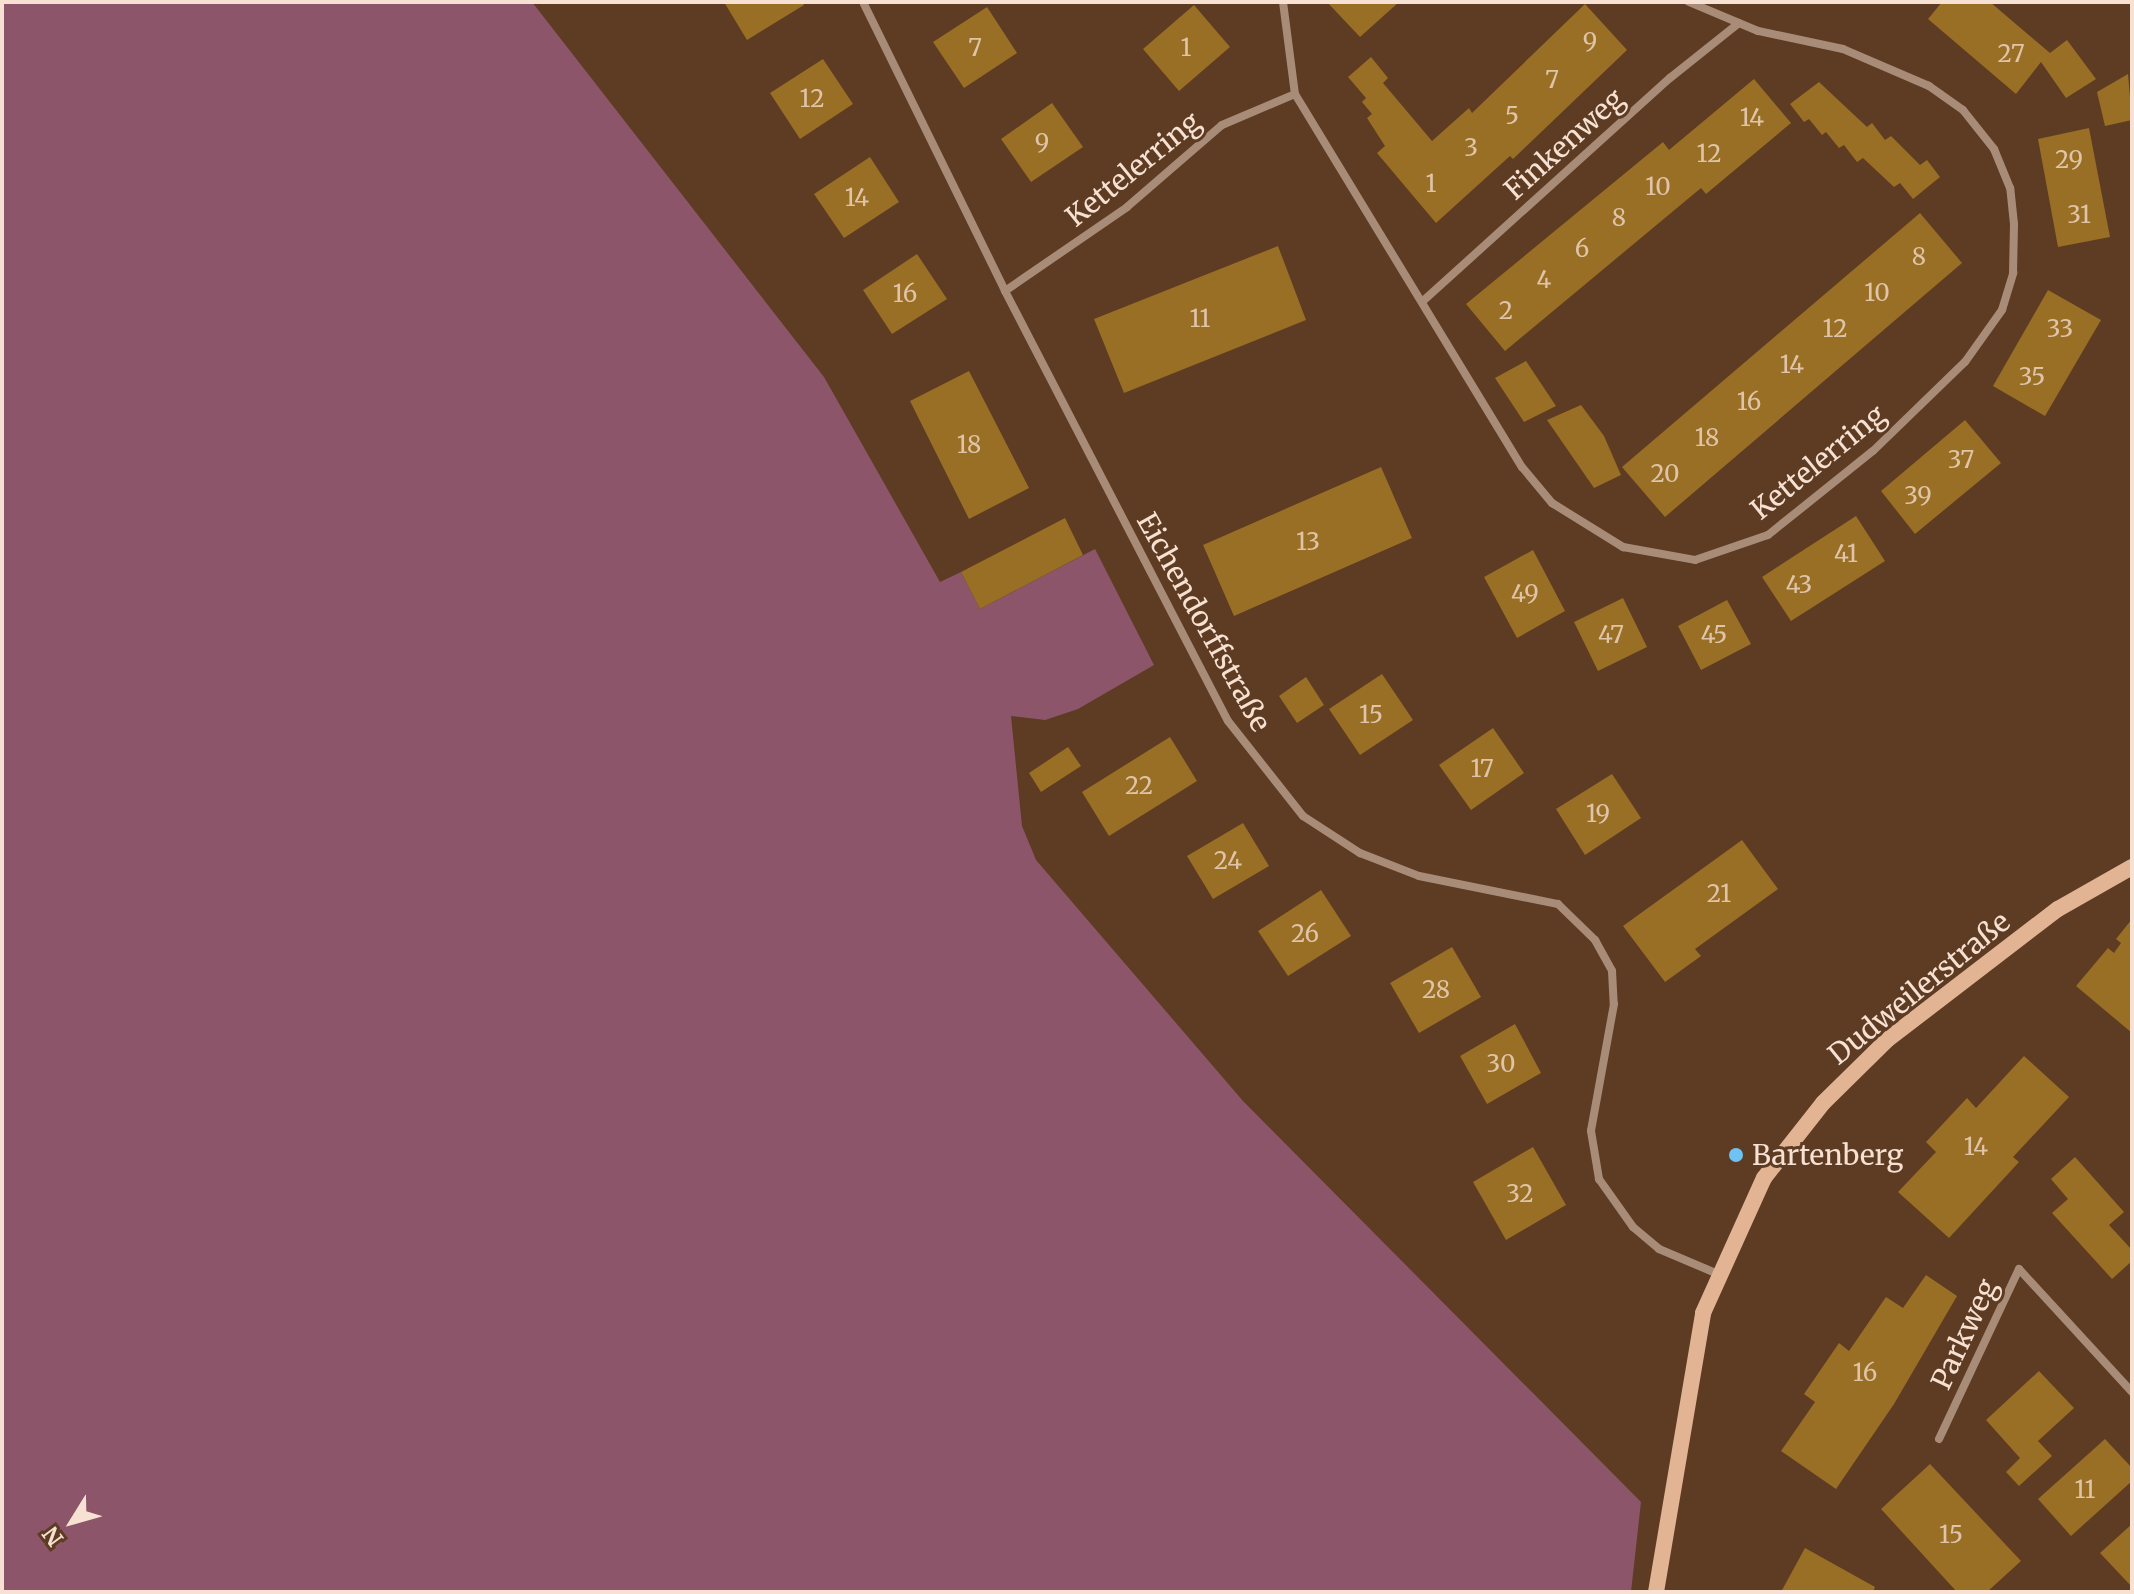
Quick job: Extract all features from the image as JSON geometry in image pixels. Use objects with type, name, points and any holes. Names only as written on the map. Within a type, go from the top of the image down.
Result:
[{"type":"street","name":"Eichendorffstraße","points":[[863,2],[1005,291],[1228,721],[1270,780],[1303,816],[1360,853],[1419,876],[1558,904],[1595,940],[1612,971],[1614,1004],[1591,1131],[1599,1179],[1633,1227],[1659,1249],[1718,1274]]},
{"type":"street","name":"Kettelerring","points":[[1283,2],[1295,94],[1522,467],[1552,503],[1623,547],[1695,560],[1768,535],[1873,451],[1965,362],[2002,310],[2013,273],[2010,188],[1986,139],[1963,110],[1929,86],[1843,49],[1739,23],[1689,2]]},
{"type":"street","name":"Finkenweg","points":[[1423,301],[1670,78],[1739,23]]},
{"type":"street","name":"Kettelerring","points":[[1005,291],[1127,207],[1222,125],[1295,94]]},
{"type":"street","name":"Dudweilerstraße","points":[[1656,1592],[1696,1348],[1718,1274],[1764,1178],[1823,1103],[1876,1050],[2058,909],[2132,867]]},
{"type":"street","name":"Parkweg","points":[[1939,1439],[2019,1269],[2132,1392]]},
{"type":"shaded area","points":[[2,2],[532,2],[824,377],[940,582],[961,572],[980,609],[1095,549],[1154,665],[1078,709],[1045,720],[1011,716],[1022,826],[1036,860],[1243,1101],[1641,1502],[1631,1592],[2,1592]]},
{"type":"building","points":[[724,2],[802,2],[804,5],[747,40]]},
{"type":"building","points":[[1327,2],[1399,2],[1360,37]]},
{"type":"building","points":[[1942,2],[1990,2],[2050,53],[2067,40],[2096,79],[2066,98],[2041,62],[2016,94],[1928,19]]},
{"type":"building","points":[[1585,4],[1627,50],[1513,159],[1510,156],[1436,223],[1377,153],[1385,146],[1367,118],[1372,114],[1362,102],[1366,98],[1348,77],[1371,57],[1388,78],[1383,83],[1432,141],[1469,108],[1472,113]]},
{"type":"building","points":[[1194,5],[1230,47],[1179,91],[1143,49]]},
{"type":"building","points":[[987,7],[1017,53],[964,88],[933,42]]},
{"type":"building","points":[[823,59],[853,104],[800,139],[770,93]]},
{"type":"building","points":[[2128,74],[2132,120],[2105,126],[2097,92]]},
{"type":"building","points":[[1754,79],[1791,123],[1706,194],[1701,188],[1505,351],[1466,304],[1663,142],[1669,150]]},
{"type":"building","points":[[1819,82],[1867,127],[1872,123],[1885,140],[1891,136],[1920,165],[1927,160],[1940,177],[1913,199],[1900,183],[1894,187],[1863,158],[1857,162],[1844,145],[1839,148],[1826,132],[1822,135],[1809,119],[1804,122],[1790,104]]},
{"type":"building","points":[[1052,103],[1083,147],[1031,182],[1001,139]]},
{"type":"building","points":[[2089,128],[2110,237],[2058,247],[2038,139]]},
{"type":"building","points":[[870,157],[899,202],[844,238],[814,194]]},
{"type":"building","points":[[1920,213],[1962,263],[1665,517],[1622,467]]},
{"type":"building","points":[[1278,246],[1306,320],[1124,393],[1094,319]]},
{"type":"building","points":[[917,254],[947,299],[892,334],[863,290]]},
{"type":"building","points":[[2048,290],[2101,320],[2045,416],[1993,386]]},
{"type":"building","points":[[1526,361],[1556,406],[1524,422],[1495,378]]},
{"type":"building","points":[[969,371],[1029,488],[969,519],[910,401]]},
{"type":"building","points":[[1581,405],[1604,436],[1621,475],[1594,488],[1547,420]]},
{"type":"building","points":[[1965,420],[2001,463],[1915,534],[1881,491]]},
{"type":"building","points":[[1381,467],[1412,538],[1234,616],[1203,545]]},
{"type":"building","points":[[1856,516],[1885,561],[1791,621],[1762,577]]},
{"type":"building","points":[[1065,518],[1083,555],[980,609],[961,572]]},
{"type":"building","points":[[1533,550],[1565,611],[1517,638],[1484,577]]},
{"type":"building","points":[[1623,598],[1647,647],[1598,671],[1574,622]]},
{"type":"building","points":[[1727,600],[1751,644],[1701,670],[1678,626]]},
{"type":"building","points":[[1382,674],[1413,720],[1360,755],[1329,709]]},
{"type":"building","points":[[1306,677],[1324,705],[1297,723],[1279,696]]},
{"type":"building","points":[[1493,728],[1524,773],[1471,810],[1439,765]]},
{"type":"building","points":[[1170,737],[1197,781],[1109,836],[1082,792]]},
{"type":"building","points":[[1068,747],[1081,766],[1041,792],[1029,773]]},
{"type":"building","points":[[1612,774],[1641,818],[1585,855],[1556,809]]},
{"type":"building","points":[[1243,823],[1269,866],[1213,899],[1187,856]]},
{"type":"building","points":[[1742,840],[1778,889],[1695,949],[1701,956],[1665,982],[1623,926]]},
{"type":"building","points":[[1321,890],[1351,936],[1288,976],[1258,931]]},
{"type":"building","points":[[2132,919],[2132,1033],[2076,986],[2108,948],[2114,953],[2121,943],[2116,939]]},
{"type":"building","points":[[1452,947],[1481,997],[1419,1033],[1390,983]]},
{"type":"building","points":[[1515,1024],[1541,1073],[1487,1104],[1460,1056]]},
{"type":"building","points":[[2024,1056],[2069,1097],[2013,1157],[2019,1162],[1949,1238],[1898,1192],[1936,1152],[1926,1142],[1967,1098],[1976,1108]]},
{"type":"building","points":[[1533,1147],[1566,1205],[1506,1240],[1473,1182]]},
{"type":"building","points":[[2075,1157],[2124,1212],[2109,1225],[2132,1250],[2132,1261],[2112,1279],[2052,1213],[2068,1199],[2051,1179]]},
{"type":"building","points":[[1926,1275],[1957,1296],[1894,1404],[1836,1489],[1781,1451],[1815,1402],[1804,1394],[1839,1343],[1849,1351],[1886,1297],[1903,1308]]},
{"type":"building","points":[[2039,1371],[2074,1408],[2038,1441],[2052,1456],[2019,1486],[2006,1472],[2020,1458],[1986,1420]]},
{"type":"building","points":[[2105,1439],[2132,1468],[2132,1481],[2071,1536],[2038,1499]]},
{"type":"building","points":[[1930,1464],[2021,1561],[1987,1592],[1957,1592],[1881,1509]]},
{"type":"building","points":[[2132,1524],[2132,1587],[2100,1553]]},
{"type":"building","points":[[1805,1548],[1875,1587],[1873,1592],[1781,1592]]},
{"type":"place","name":"Bartenberg","points":[[1736,1155]]}]
